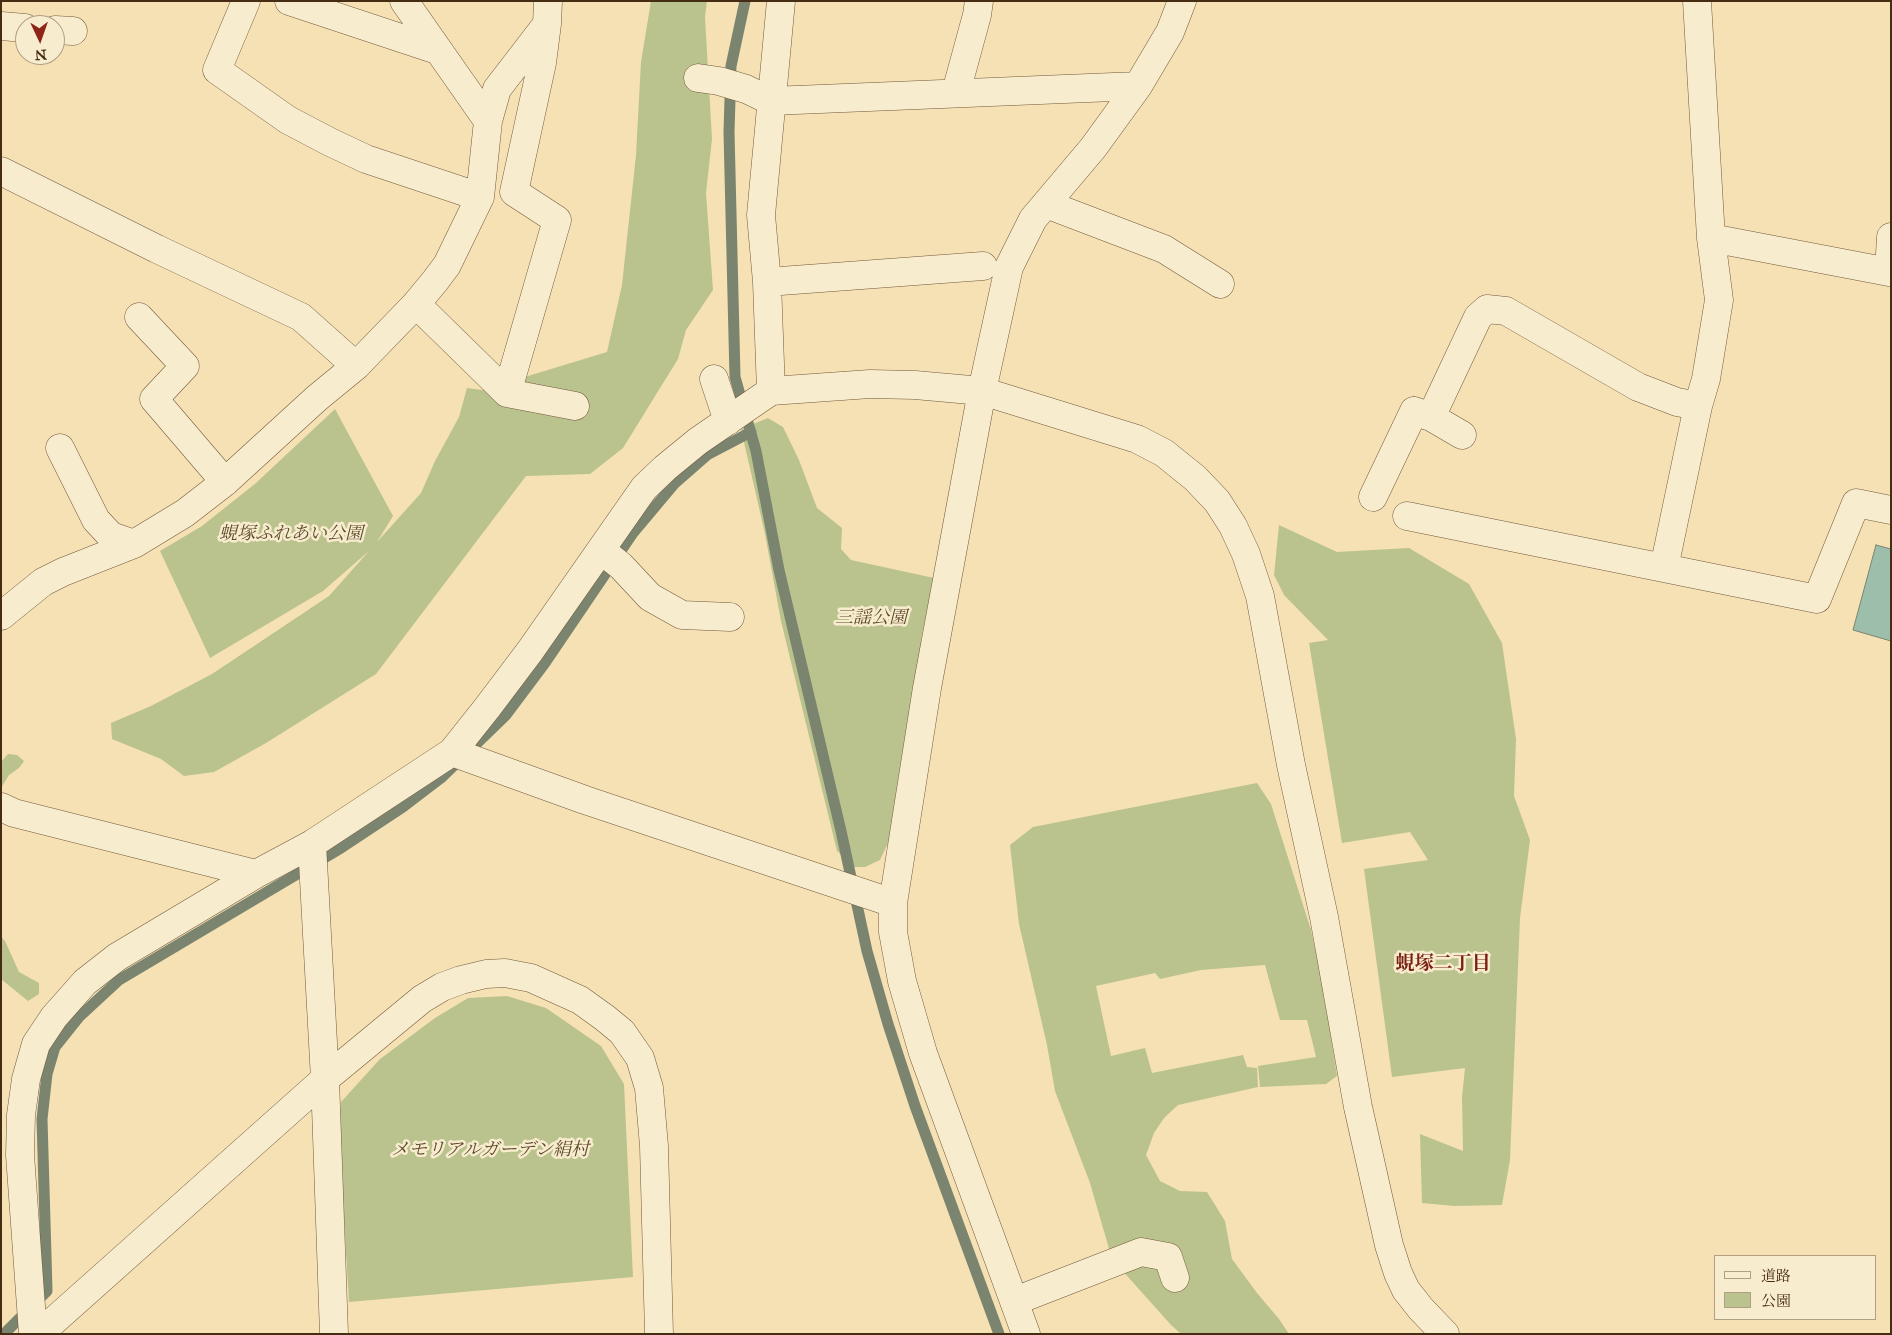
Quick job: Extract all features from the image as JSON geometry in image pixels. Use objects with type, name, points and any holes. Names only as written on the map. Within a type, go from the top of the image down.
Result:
[{"type":"street","points":[[246,1],[217,70],[288,120],[339,146],[366,159],[480,197]]},
{"type":"street","points":[[289,1],[436,50]]},
{"type":"street","points":[[404,1],[436,50],[488,121]]},
{"type":"street","points":[[747,408],[767,282],[761,215],[781,1]]},
{"type":"street","points":[[956,92],[977,15],[978,1]]},
{"type":"street","points":[[869,895],[927,688],[982,391],[1009,267],[1033,219],[1093,148],[1138,86],[1170,32],[1182,1]]},
{"type":"street","points":[[1664,568],[1698,406],[1706,379],[1719,300],[1711,238],[1698,1]]},
{"type":"street","points":[[1,616],[43,582],[63,572],[134,544],[185,514],[225,482],[317,398],[356,366],[416,304],[447,265],[480,197],[488,121],[497,89],[547,13]]},
{"type":"street","points":[[507,393],[557,220],[514,192],[542,63],[547,13]]},
{"type":"street","points":[[1,26],[15,27]]},
{"type":"street","points":[[708,80],[746,89],[771,101],[1138,86]]},
{"type":"street","points":[[1,171],[157,249],[301,317],[356,366]]},
{"type":"street","points":[[1046,204],[1164,249],[1220,284]]},
{"type":"street","points":[[1711,238],[1890,273],[1891,237]]},
{"type":"street","points":[[767,282],[983,266]]},
{"type":"street","points":[[416,304],[507,393],[574,406]]},
{"type":"street","points":[[1373,497],[1414,411],[1478,317],[1487,309],[1506,311],[1638,387],[1676,402],[1698,406]]},
{"type":"street","points":[[139,317],[185,366],[154,399],[225,482]]},
{"type":"street","points":[[714,379],[747,408]]},
{"type":"street","points":[[35,1331],[10,1161],[21,1114],[26,1079],[36,1044],[54,1017],[85,982],[117,957],[256,874],[313,859],[465,757],[514,672],[613,560],[644,488],[692,446],[747,408],[870,384],[915,385],[982,391],[1138,439],[1164,453],[1195,478],[1217,501],[1233,526],[1246,554],[1260,596],[1291,766],[1324,917],[1358,1107],[1389,1245],[1406,1290],[1445,1334]]},
{"type":"street","points":[[1414,411],[1462,435]]},
{"type":"street","points":[[60,448],[96,520],[111,536],[134,544]]},
{"type":"street","points":[[1407,516],[1817,599],[1856,503],[1891,510]]},
{"type":"street","points":[[613,560],[650,597],[682,615],[730,617]]},
{"type":"street","points":[[465,757],[585,800],[869,895],[893,932],[902,981],[923,1053],[1016,1301],[1026,1334]]},
{"type":"street","points":[[8,810],[256,874]]},
{"type":"street","points":[[313,859],[325,1079],[334,1334]]},
{"type":"street","points":[[35,1331],[325,1079],[422,999],[442,987],[461,980],[486,974],[505,973],[531,978],[580,1000],[622,1032],[640,1058],[649,1088],[654,1146],[659,1334]]},
{"type":"street","points":[[1016,1301],[1141,1252],[1168,1257],[1175,1278]]},
{"type":"green space","name":"蜆塚ふれあい公園","points":[[651,1],[707,1],[705,17],[712,139],[706,193],[713,290],[686,330],[678,359],[623,448],[590,474],[526,476],[376,674],[266,743],[214,772],[184,776],[161,759],[112,739],[111,723],[151,706],[212,674],[329,596],[369,551],[323,591],[210,658],[160,551],[202,526],[256,483],[335,409],[393,516],[377,542],[421,493],[435,461],[459,417],[467,388],[482,390],[607,352],[622,285],[636,155],[641,62]]},
{"type":"green space","name":"三謡公園","points":[[768,418],[783,427],[799,460],[817,508],[842,528],[841,549],[851,560],[934,578],[921,639],[924,646],[893,832],[880,860],[865,867],[855,867],[837,851],[781,621],[765,534],[741,429]]},
{"type":"green space","points":[[1279,525],[1337,552],[1409,548],[1469,584],[1502,643],[1516,739],[1514,796],[1530,840],[1520,918],[1510,1160],[1502,1205],[1454,1206],[1422,1203],[1420,1134],[1463,1151],[1462,1097],[1465,1068],[1392,1077],[1364,869],[1428,860],[1410,832],[1342,843],[1309,643],[1328,640],[1284,595],[1274,575]]},
{"type":"green space","points":[[8,754],[17,755],[24,761],[19,768],[9,775],[1,788],[1,762]]},
{"type":"green space","points":[[1257,783],[1271,804],[1311,930],[1323,985],[1337,1076],[1326,1084],[1260,1087],[1258,1066],[1316,1057],[1307,1020],[1280,1020],[1265,965],[1201,970],[1160,979],[1155,973],[1096,986],[1111,1056],[1145,1048],[1152,1073],[1243,1055],[1247,1067],[1257,1068],[1258,1087],[1178,1105],[1164,1118],[1154,1133],[1146,1155],[1160,1181],[1180,1191],[1207,1192],[1225,1221],[1232,1259],[1289,1334],[1181,1334],[1112,1259],[1090,1183],[1055,1091],[1047,1045],[1019,924],[1010,845],[1033,827]]},
{"type":"green space","points":[[1,936],[19,972],[39,983],[39,994],[28,1001],[1,979]]},
{"type":"green space","name":"メモリアルガーデン絹村","points":[[507,996],[546,1008],[601,1046],[624,1084],[633,1277],[349,1302],[339,1137],[341,1102],[380,1059],[435,1018],[468,998]]},
{"type":"shaded area","points":[[1876,545],[1891,549],[1891,641],[1853,630]]},
{"type":"waterway","points":[[745,1],[731,66],[729,132],[735,377],[756,451],[779,570],[841,831],[867,951],[888,1024],[915,1106],[999,1334]]},
{"type":"waterway","points":[[4,1334],[47,1291],[42,1119],[47,1074],[55,1047],[79,1017],[119,980],[341,848],[403,807],[441,778],[506,715],[545,663],[633,533],[675,483],[707,455],[751,432]]},
{"type":"district","name":"蜆塚二丁目","points":[[1443,964]]}]
